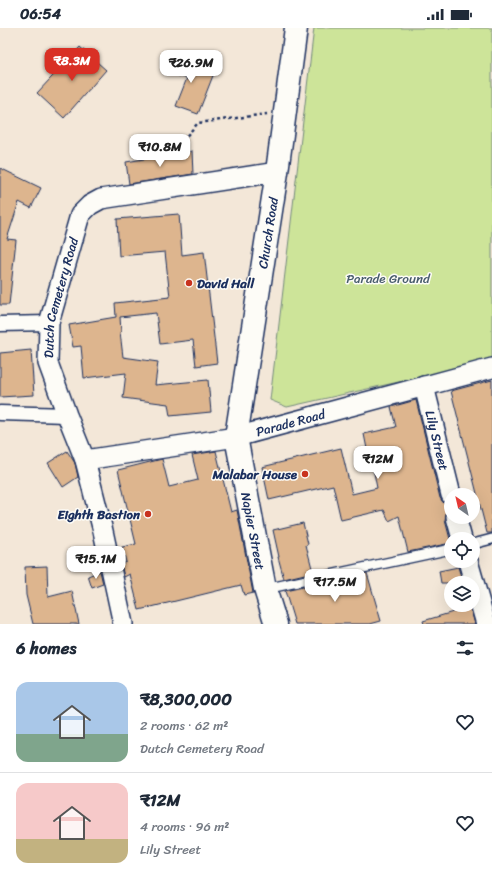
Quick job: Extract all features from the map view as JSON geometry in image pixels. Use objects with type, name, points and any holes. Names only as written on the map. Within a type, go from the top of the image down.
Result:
[{"type":"main road","name":"Church Road","points":[[236,437],[277,172],[296,28]]},
{"type":"main road","name":"Napier Street","points":[[236,437],[265,589],[276,624]]},
{"type":"street","name":"Dutch Cemetery Road","points":[[123,624],[103,531],[85,460],[48,363],[49,323],[80,215],[90,205],[101,198],[277,172]]},
{"type":"street","points":[[0,324],[49,323]]},
{"type":"street","name":"Parade Road","points":[[85,460],[236,437],[492,368]]},
{"type":"street","name":"Lily Street","points":[[424,386],[449,488]]},
{"type":"street","points":[[0,414],[67,416]]},
{"type":"street","points":[[470,568],[486,624]]},
{"type":"lane","points":[[480,542],[492,539]]},
{"type":"lane","points":[[265,589],[444,551]]},
{"type":"path","points":[[175,149],[198,122],[285,112]]},
{"type":"green space","name":"Parade Ground","points":[[314,28],[492,28],[492,361],[287,407],[270,400]]},
{"type":"building","points":[[80,47],[106,70],[64,118],[37,93]]},
{"type":"building","points":[[172,56],[186,60],[186,63],[214,73],[198,114],[176,106],[187,78],[168,73]]},
{"type":"building","points":[[192,151],[193,174],[129,184],[126,162]]},
{"type":"building","points":[[0,168],[41,188],[31,208],[19,202],[7,239],[16,240],[9,305],[0,305]]},
{"type":"building","points":[[179,214],[182,255],[204,252],[217,363],[196,366],[193,340],[160,344],[156,313],[120,317],[123,357],[158,362],[155,385],[208,380],[211,412],[170,416],[168,404],[123,398],[126,373],[84,378],[81,346],[73,347],[69,325],[116,317],[115,303],[170,297],[165,252],[119,256],[117,219]]},
{"type":"building","points":[[31,350],[34,395],[0,397],[0,353]]},
{"type":"building","points":[[492,380],[492,533],[487,533],[480,505],[480,488],[476,488],[451,391]]},
{"type":"building","points":[[416,400],[440,498],[444,503],[444,524],[446,524],[448,532],[444,532],[444,544],[408,552],[399,516],[389,521],[384,510],[341,520],[333,485],[269,500],[262,467],[341,448],[352,494],[377,488],[364,434],[396,427],[391,407]]},
{"type":"building","points":[[67,451],[75,463],[78,477],[63,487],[48,463]]},
{"type":"building","points":[[216,451],[231,512],[237,510],[253,593],[244,595],[241,585],[139,610],[130,574],[124,577],[121,564],[126,562],[122,547],[136,544],[118,470],[162,459],[169,487],[198,480],[192,455]]},
{"type":"building","points":[[303,523],[308,544],[306,545],[313,572],[284,579],[273,530]]},
{"type":"building","points":[[47,566],[48,597],[72,591],[79,624],[33,624],[26,595],[25,567]]},
{"type":"building","points":[[458,568],[461,576],[444,576],[444,583],[441,583],[439,571]]},
{"type":"building","points":[[100,571],[103,584],[92,588],[88,576]]},
{"type":"building","points":[[367,573],[381,621],[370,624],[295,624],[285,591]]},
{"type":"building","points":[[453,612],[471,612],[475,624],[424,624],[423,621]]},
{"type":"place","name":"David Hall","points":[[189,283]]},
{"type":"place","name":"Malabar House","points":[[305,474]]},
{"type":"place","name":"Eighth Bastion","points":[[148,514]]}]
